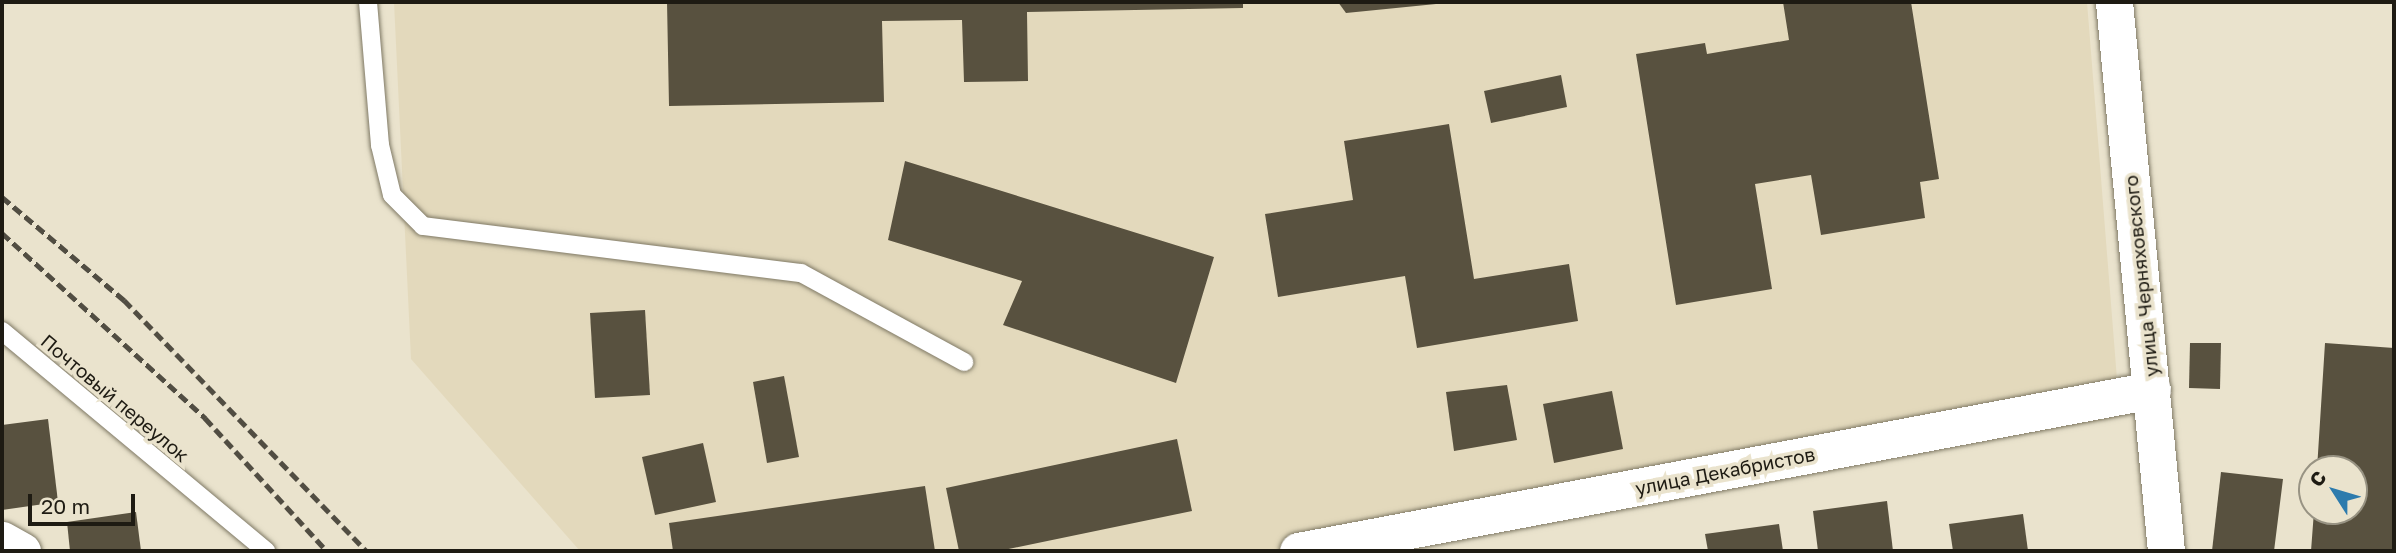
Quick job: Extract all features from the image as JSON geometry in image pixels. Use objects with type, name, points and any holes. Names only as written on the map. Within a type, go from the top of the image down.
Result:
[{"type":"street","name":"улица Черняховского","points":[[2113,2],[2166,551]]},
{"type":"street","name":"улица Декабристов","points":[[1298,551],[2152,390]]},
{"type":"street","points":[[2,540],[22,551]]},
{"type":"lane","points":[[368,2],[383,158],[392,195],[423,226],[801,273],[964,362]]},
{"type":"lane","name":"Почтовый переулок","points":[[2,331],[267,551]]},
{"type":"shaded area","points":[[394,2],[2087,2],[2120,417],[1368,551],[580,551],[411,359]]},
{"type":"building","points":[[667,2],[1243,2],[1243,8],[1027,12],[1028,81],[964,82],[962,20],[882,21],[884,102],[669,106]]},
{"type":"building","points":[[1338,2],[1436,2],[1436,4],[1346,13]]},
{"type":"building","points":[[1783,2],[1911,2],[1939,179],[1920,182],[1925,218],[1821,235],[1811,175],[1755,184],[1772,289],[1676,305],[1636,54],[1705,43],[1707,54],[1789,40]]},
{"type":"building","points":[[1561,75],[1567,107],[1491,123],[1484,91]]},
{"type":"building","points":[[1449,124],[1474,279],[1569,264],[1578,321],[1417,348],[1405,276],[1278,297],[1265,214],[1353,200],[1344,141]]},
{"type":"building","points":[[905,161],[1214,257],[1176,383],[1003,325],[1022,281],[888,240]]},
{"type":"building","points":[[645,310],[650,395],[595,398],[590,313]]},
{"type":"building","points":[[2190,343],[2221,343],[2220,389],[2189,388]]},
{"type":"building","points":[[2325,343],[2394,348],[2394,551],[2311,551],[2313,525],[2368,525],[2368,455],[2318,455]]},
{"type":"building","points":[[784,376],[799,457],[767,463],[753,382]]},
{"type":"building","points":[[1507,385],[1517,440],[1454,451],[1446,392]]},
{"type":"building","points":[[1612,391],[1623,449],[1554,463],[1543,404]]},
{"type":"building","points":[[48,419],[58,502],[2,510],[2,425]]},
{"type":"building","points":[[1177,439],[1192,511],[999,551],[959,551],[946,488]]},
{"type":"building","points":[[703,443],[716,502],[655,515],[642,457]]},
{"type":"building","points":[[2221,472],[2283,479],[2274,551],[2212,551]]},
{"type":"building","points":[[925,486],[935,551],[673,551],[669,523]]},
{"type":"building","points":[[1887,501],[1893,551],[1818,551],[1813,511]]},
{"type":"building","points":[[136,512],[141,551],[70,551],[67,522]]},
{"type":"building","points":[[2023,514],[2028,551],[1953,551],[1949,524]]},
{"type":"building","points":[[1779,524],[1783,551],[1708,551],[1705,534]]},
{"type":"railway","points":[[2,197],[124,300],[366,551]]},
{"type":"railway","points":[[2,233],[205,418],[327,551]]}]
